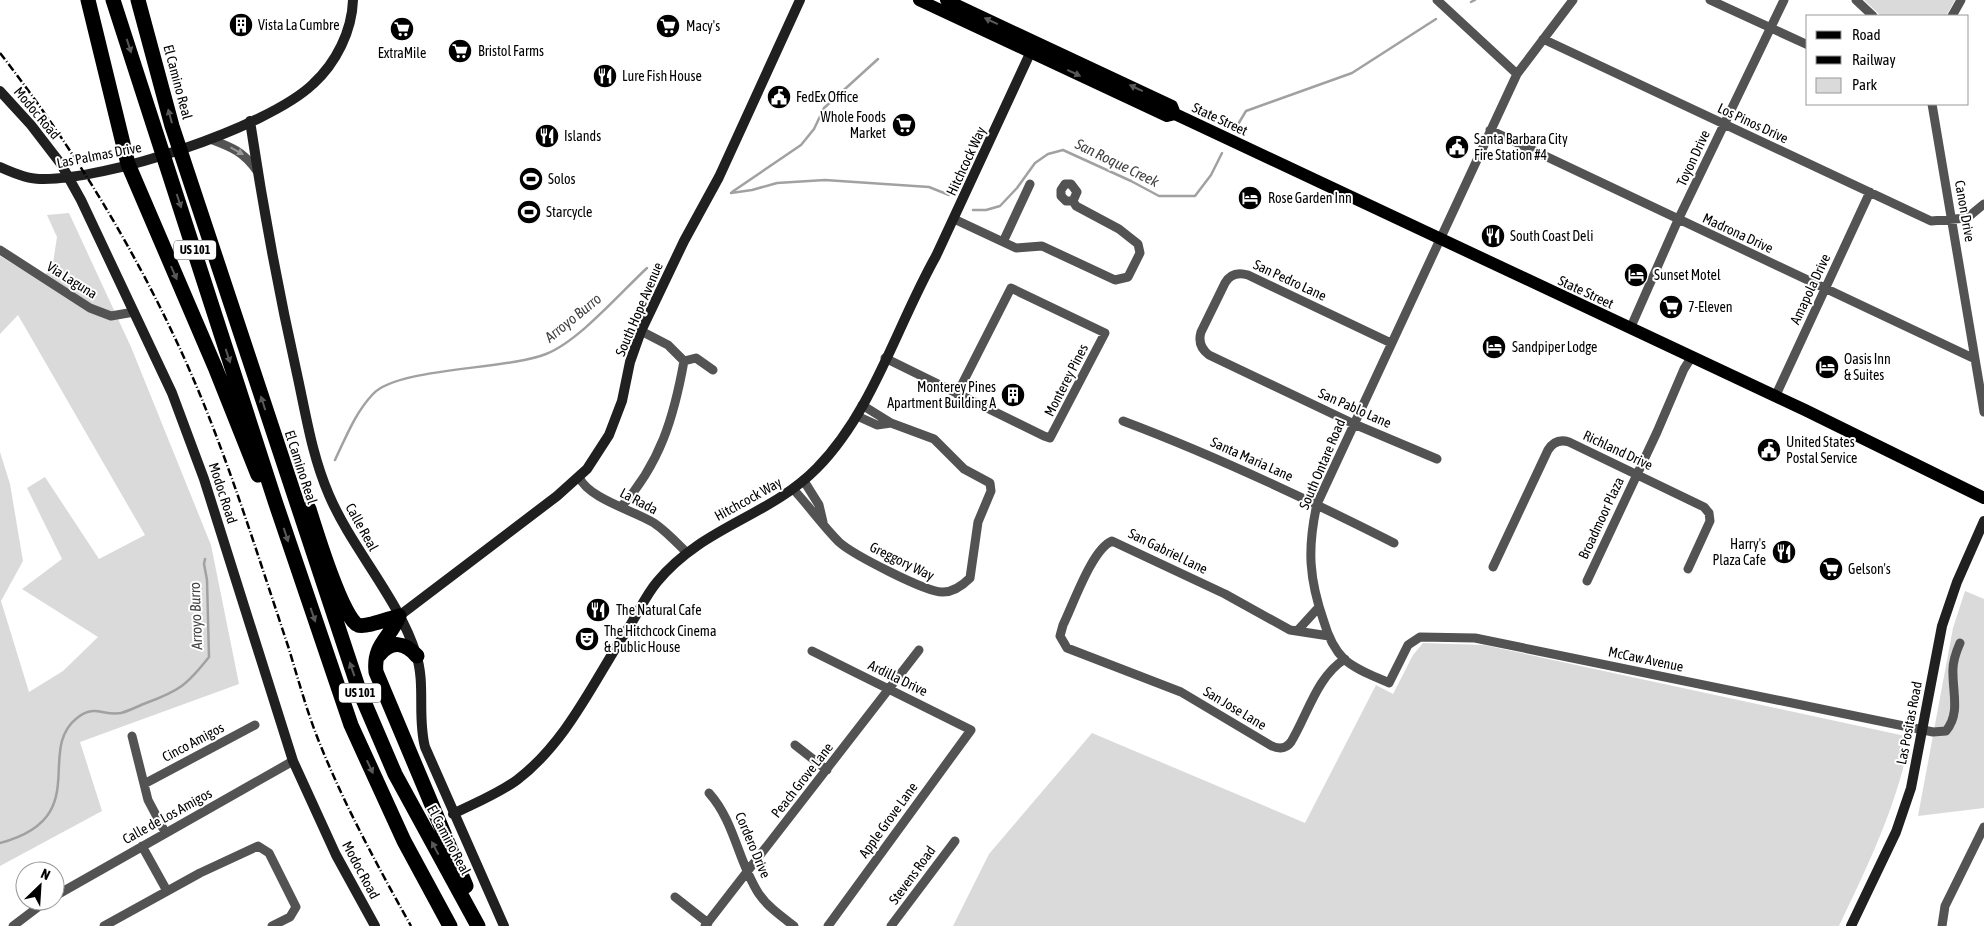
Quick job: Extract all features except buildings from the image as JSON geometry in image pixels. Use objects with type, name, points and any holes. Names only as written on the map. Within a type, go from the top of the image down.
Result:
[{"type":"highway","points":[[88,0],[134,163],[256,472],[275,501]]},
{"type":"highway","name":"US 101","points":[[113,0],[275,501],[351,725],[404,841],[450,926]]},
{"type":"highway","name":"El Camino Real","points":[[139,0],[172,126],[360,690],[395,774],[476,924]]},
{"type":"highway","points":[[279,450],[296,472],[340,597],[353,622],[366,626],[399,616]]},
{"type":"highway","points":[[399,616],[394,631],[378,649],[375,660],[376,672],[465,885],[476,924]]},
{"type":"highway","points":[[375,660],[390,645],[398,644],[410,648],[417,656]]},
{"type":"main road","name":"State Street","points":[[919,0],[1167,116],[1175,114],[1216,133],[1775,397],[1984,498]]},
{"type":"main road","name":"State Street","points":[[946,0],[1172,106],[1175,114]]},
{"type":"street","name":"Las Palmas Drive","points":[[0,167],[38,179],[65,178],[174,152],[210,139],[250,121],[288,103],[319,78],[344,40],[351,18],[353,0]]},
{"type":"street","name":"South Hope Avenue","points":[[399,616],[557,496],[579,477],[603,446],[616,418],[630,362],[641,331],[680,248],[719,177],[800,0]]},
{"type":"street","points":[[1437,0],[1517,74]]},
{"type":"street","name":"South Ontare Road","points":[[1389,683],[1345,660],[1329,636],[1318,607],[1310,559],[1310,534],[1316,504],[1517,74],[1573,0]]},
{"type":"street","points":[[1710,0],[1806,44]]},
{"type":"street","name":"Toyon Drive","points":[[1630,329],[1678,220],[1784,0]]},
{"type":"street","points":[[1856,0],[1872,15]]},
{"type":"street","points":[[1953,15],[1961,0]]},
{"type":"street","name":"Los Pinos Drive","points":[[1543,39],[1932,221],[1953,220]]},
{"type":"street","name":"Hitchcock Way","points":[[453,814],[500,791],[516,780],[554,745],[600,675],[655,584],[686,552],[699,542],[793,489],[804,481],[834,450],[857,416],[954,219],[1036,41]]},
{"type":"street","name":"Modoc Road","points":[[0,91],[31,125],[61,164],[172,393],[204,479],[293,761],[336,855],[375,926]]},
{"type":"street","name":"Canon Drive","points":[[1932,105],[1984,412]]},
{"type":"street","name":"Calle Real","points":[[250,121],[279,298],[319,469],[329,495],[353,543],[399,616],[417,656],[420,671],[422,738],[453,814],[504,926]]},
{"type":"street","name":"Madrona Drive","points":[[1490,130],[1975,359]]},
{"type":"street","points":[[210,139],[234,148],[248,157],[257,170]]},
{"type":"street","points":[[1003,242],[1030,184]]},
{"type":"street","name":"Amapola Drive","points":[[1775,397],[1870,192]]},
{"type":"street","points":[[954,219],[1022,249],[1042,246],[1115,280],[1128,277],[1140,253],[1138,244],[1119,229],[1084,212],[1073,201]]},
{"type":"street","points":[[1953,220],[1967,218],[1984,204]]},
{"type":"street","name":"Via Laguna","points":[[0,250],[96,311],[119,316],[134,312]]},
{"type":"street","name":"San Pedro Lane","points":[[1209,355],[1200,345],[1201,332],[1225,283],[1230,276],[1239,273],[1248,275],[1391,343]]},
{"type":"street","name":"Monterey Pines","points":[[1011,288],[1105,333],[1057,430],[1050,438],[958,394],[1011,288]]},
{"type":"street","points":[[641,331],[668,345],[684,361]]},
{"type":"street","name":"San Pablo Lane","points":[[1209,355],[1354,424],[1437,459]]},
{"type":"street","points":[[684,361],[696,358],[713,370]]},
{"type":"street","points":[[885,358],[958,394]]},
{"type":"street","name":"Broadmoor Plaza","points":[[1586,582],[1684,369],[1691,358]]},
{"type":"street","points":[[621,507],[640,486],[664,440],[672,416],[684,361]]},
{"type":"street","name":"Greggory Way","points":[[793,489],[840,542],[852,552],[934,592],[949,592],[957,589],[970,578],[978,522],[992,491],[990,482],[964,469],[934,439],[891,423],[862,405]]},
{"type":"street","name":"Greggory Way","points":[[857,416],[877,426],[891,423]]},
{"type":"street","name":"Santa Maria Lane","points":[[1123,420],[1212,456],[1316,504],[1394,543]]},
{"type":"street","name":"Richland Drive","points":[[1493,567],[1548,450],[1554,444],[1561,441],[1569,442],[1701,504],[1707,510],[1710,517],[1708,525],[1688,569]]},
{"type":"street","name":"La Rada","points":[[579,477],[586,488],[654,523],[686,552]]},
{"type":"street","name":"Greggory Way","points":[[804,481],[819,505],[823,522]]},
{"type":"street","name":"Las Positas Road","points":[[1851,926],[1903,814],[1911,788],[1921,730],[1950,601],[1984,521]]},
{"type":"street","name":"San Gabriel Lane","points":[[1071,650],[1064,645],[1060,636],[1063,624],[1095,559],[1103,546],[1112,541],[1225,594],[1276,623],[1298,630],[1329,636]]},
{"type":"street","points":[[1298,630],[1318,607]]},
{"type":"street","name":"McCaw Avenue","points":[[1389,683],[1408,645],[1420,637],[1475,638],[1921,730],[1946,731],[1952,723],[1955,701],[1953,673],[1955,654],[1960,643]]},
{"type":"street","name":"Peach Grove Lane","points":[[706,925],[919,650]]},
{"type":"street","name":"San Jose Lane","points":[[1071,650],[1180,692],[1270,745],[1279,748],[1288,746],[1321,686],[1337,664],[1345,660]]},
{"type":"street","name":"Ardilla Drive","points":[[812,651],[971,730]]},
{"type":"street","name":"Cinco Amigos","points":[[144,784],[255,725]]},
{"type":"street","name":"Apple Grove Lane","points":[[828,926],[971,730]]},
{"type":"street","points":[[132,736],[148,800],[165,832]]},
{"type":"street","points":[[795,745],[827,770]]},
{"type":"street","name":"Calle de Los Amigos","points":[[65,890],[293,761]]},
{"type":"street","name":"Cordero Drive","points":[[709,793],[726,815],[748,873],[766,903],[794,926]]},
{"type":"street","points":[[1942,926],[1945,906],[1984,827]]},
{"type":"street","name":"Stevens Road","points":[[891,926],[955,841]]},
{"type":"street","points":[[142,846],[167,891]]},
{"type":"street","points":[[104,926],[167,891],[254,847],[262,847],[269,854],[296,907],[293,915],[272,926]]},
{"type":"street","points":[[675,897],[706,925]]},
{"type":"street","points":[[14,926],[33,911]]},
{"type":"green space","points":[[1864,0],[1955,0],[1947,15],[1880,15]]},
{"type":"green space","points":[[69,213],[131,347],[211,545],[239,684],[80,742],[102,811],[0,866],[0,452],[10,484],[23,561],[1,601],[29,692],[63,671],[98,637],[22,589],[62,559],[27,488],[45,477],[99,559],[145,535],[18,315],[0,334],[0,256],[41,281],[53,263],[57,237],[47,215]]},
{"type":"green space","points":[[1965,591],[1984,599],[1984,808],[1918,816],[1953,628]]},
{"type":"green space","points":[[1423,643],[1484,645],[1910,737],[1898,786],[1881,834],[1839,926],[953,926],[989,854],[1092,733],[1305,823],[1376,685],[1393,694],[1413,655]]},
{"type":"waterway","name":"San Roque Creek","points":[[1471,2],[1475,0]]},
{"type":"waterway","name":"San Roque Creek","points":[[1237,126],[1246,111],[1352,73],[1436,19]]},
{"type":"waterway","name":"Arroyo Burro","points":[[732,192],[801,145],[814,129],[824,108],[878,59]]},
{"type":"waterway","name":"San Roque Creek","points":[[973,210],[986,210],[1000,206],[1017,188],[1035,163],[1048,154],[1063,150],[1159,196],[1195,196],[1211,175],[1222,153]]},
{"type":"waterway","name":"San Roque Creek","points":[[731,193],[752,190],[777,183],[825,180],[929,187],[949,195]]},
{"type":"waterway","name":"Arroyo Burro","points":[[335,460],[361,409],[373,394],[386,385],[428,374],[506,363],[546,354],[559,348],[585,328],[647,268]]},
{"type":"waterway","name":"Arroyo Burro","points":[[0,843],[29,832],[46,818],[55,801],[60,748],[65,732],[77,718],[94,711],[121,713],[167,695],[188,681],[209,657],[205,559]]},
{"type":"railway","points":[[0,53],[59,134],[86,176],[137,262],[160,307],[201,397],[236,489],[305,701],[326,759],[348,808],[411,926]]},
{"type":"place","name":"Vista La Cumbre","points":[[241,25]]},
{"type":"place","name":"Macy's","points":[[668,26]]},
{"type":"place","name":"ExtraMile","points":[[402,29]]},
{"type":"place","name":"Bristol Farms","points":[[460,51]]},
{"type":"place","name":"Lure Fish House","points":[[605,76]]},
{"type":"place","name":"FedEx Office","points":[[779,97]]},
{"type":"place","name":"Whole Foods Market","points":[[904,125]]},
{"type":"place","name":"Islands","points":[[547,136]]},
{"type":"place","name":"Santa Barbara City Fire Station #4","points":[[1457,147]]},
{"type":"place","name":"Solos","points":[[531,179]]},
{"type":"place","name":"Rose Garden Inn","points":[[1250,198]]},
{"type":"place","name":"Starcycle","points":[[529,212]]},
{"type":"place","name":"South Coast Deli","points":[[1493,236]]},
{"type":"place","name":"Sunset Motel","points":[[1636,275]]},
{"type":"place","name":"7-Eleven","points":[[1671,307]]},
{"type":"place","name":"Sandpiper Lodge","points":[[1494,347]]},
{"type":"place","name":"Oasis Inn & Suites","points":[[1827,367]]},
{"type":"place","name":"Monterey Pines Apartment Building A","points":[[1013,395]]},
{"type":"place","name":"United States Postal Service","points":[[1769,450]]},
{"type":"place","name":"Harry's Plaza Cafe","points":[[1784,552]]},
{"type":"place","name":"Gelson's","points":[[1831,569]]},
{"type":"place","name":"The Natural Cafe","points":[[598,610]]},
{"type":"place","name":"The Hitchcock Cinema & Public House","points":[[587,639]]}]
